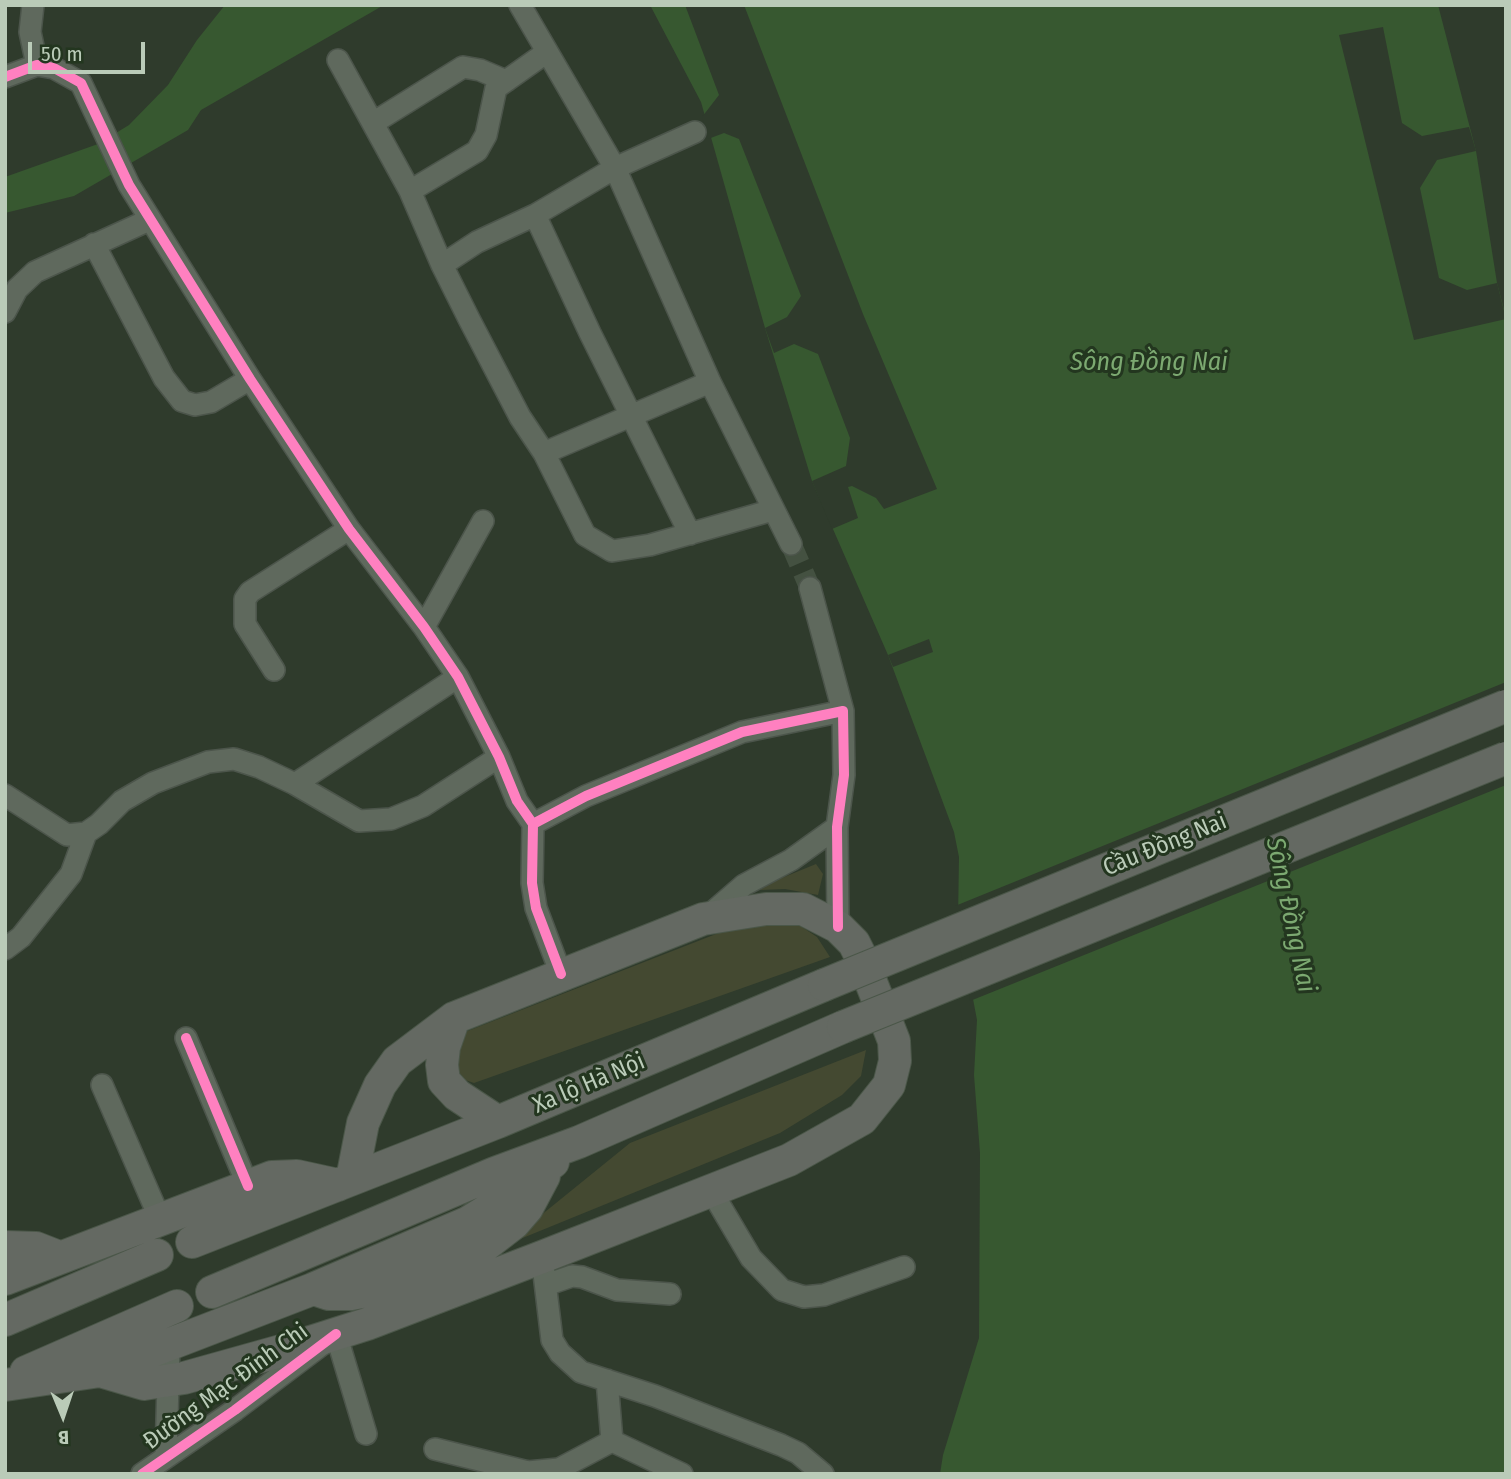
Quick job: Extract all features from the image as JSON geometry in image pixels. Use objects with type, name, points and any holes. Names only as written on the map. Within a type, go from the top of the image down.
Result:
[{"type":"highway","name":"Cầu Đồng Nai","points":[[824,985],[1506,706]]},
{"type":"highway","name":"Cầu Đồng Nai","points":[[843,1027],[1506,758]]},
{"type":"highway","points":[[5,1279],[272,1177],[285,1175],[345,1182],[363,1123],[380,1085],[397,1061],[454,1018],[561,974],[703,919],[766,909],[803,909],[838,926],[854,943],[894,1041],[895,1061],[889,1085],[862,1119],[789,1160],[712,1192],[544,1271],[295,1348],[168,1381],[144,1384],[100,1371]]},
{"type":"highway","name":"Xa lộ Hà Nội","points":[[192,1242],[498,1122],[824,985]]},
{"type":"highway","points":[[454,1018],[444,1047],[444,1081],[457,1095],[498,1122]]},
{"type":"highway","name":"Xa lộ Hà Nội","points":[[212,1292],[495,1173],[579,1142],[843,1027]]},
{"type":"highway","name":"Xa lộ Hà Nội","points":[[5,1383],[100,1371],[313,1289],[329,1294],[351,1294],[378,1289],[479,1251],[514,1223],[527,1208],[548,1165],[579,1142]]},
{"type":"highway","points":[[5,1247],[36,1248],[59,1257]]},
{"type":"highway","points":[[5,1320],[157,1255]]},
{"type":"highway","name":"Xa lộ Hà Nội","points":[[5,1383],[177,1306]]},
{"type":"street","points":[[33,5],[30,32],[37,65]]},
{"type":"street","points":[[520,5],[615,168],[710,382],[791,544]]},
{"type":"street","points":[[410,191],[477,151],[486,135],[496,88],[547,52]]},
{"type":"street","points":[[338,60],[410,191],[442,265],[520,416],[544,453],[585,535],[612,551],[650,545],[773,510]]},
{"type":"street","points":[[5,77],[37,65],[54,68],[80,83],[124,176],[149,220],[250,379],[349,529],[424,627],[458,677],[499,757],[517,801],[533,824],[532,883],[536,908],[561,974]]},
{"type":"street","points":[[373,123],[463,67],[480,70],[506,81]]},
{"type":"street","points":[[442,265],[477,242],[535,215],[615,168],[695,132]]},
{"type":"street","points":[[535,215],[590,333],[690,534]]},
{"type":"street","points":[[5,312],[17,289],[35,272],[149,220]]},
{"type":"street","points":[[94,244],[164,377],[182,401],[195,405],[211,402],[250,379]]},
{"type":"street","points":[[544,453],[710,382]]},
{"type":"street","points":[[424,627],[483,521]]},
{"type":"street","points":[[274,670],[246,624],[244,599],[250,592],[349,529]]},
{"type":"street","points":[[810,588],[843,712],[844,775],[837,827],[838,926]]},
{"type":"street","points":[[295,784],[458,677]]},
{"type":"street","points":[[533,824],[586,796],[742,732],[843,712]]},
{"type":"street","points":[[5,795],[67,835],[86,833],[122,801],[153,783],[208,762],[234,759],[260,767],[295,784],[359,821],[391,819],[423,806],[499,757]]},
{"type":"street","points":[[703,919],[744,885],[791,860],[837,827]]},
{"type":"street","points":[[5,949],[21,937],[71,874],[86,833]]},
{"type":"street","points":[[186,1038],[248,1186]]},
{"type":"street","points":[[102,1085],[160,1219]]},
{"type":"street","points":[[712,1192],[751,1258],[782,1290],[804,1297],[824,1295],[904,1267]]},
{"type":"street","points":[[670,1294],[617,1290],[582,1277],[544,1271],[552,1340],[560,1353],[581,1372],[668,1400],[781,1445],[798,1453],[823,1474]]},
{"type":"street","points":[[336,1334],[366,1434]]},
{"type":"street","name":"Đường Mạc Đĩnh Chi","points":[[142,1474],[236,1410],[336,1334]]},
{"type":"street","name":"Đường Mạc Đĩnh Chi","points":[[166,1456],[169,1345]]},
{"type":"street","points":[[607,1380],[612,1441]]},
{"type":"street","points":[[436,1449],[528,1472],[559,1469],[612,1441]]},
{"type":"street","points":[[612,1441],[682,1474]]},
{"type":"shaded area","points":[[816,864],[823,874],[818,895],[785,889],[760,890],[772,882]]},
{"type":"shaded area","points":[[770,922],[799,925],[817,937],[830,957],[474,1083],[459,1078],[455,1042],[465,1032],[734,927]]},
{"type":"shaded area","points":[[866,1050],[861,1076],[842,1095],[780,1133],[503,1246],[630,1143]]},
{"type":"water","points":[[225,5],[384,5],[201,110],[188,130],[74,196],[5,213],[5,177],[98,144],[129,125],[168,85],[197,40]]},
{"type":"water","name":"Sông Đồng Nai","points":[[650,5],[1438,5],[1476,151],[1497,283],[1506,317],[1506,1474],[940,1474],[943,1455],[979,1338],[980,1153],[974,1075],[977,1020],[958,920],[959,857],[954,832],[888,655],[812,481],[765,328],[701,102]]},
{"type":"pier","points":[[685,5],[744,5],[863,314],[937,489],[884,509],[876,498],[852,486],[848,487],[858,518],[832,529],[812,481],[846,466],[850,438],[818,354],[794,344],[774,353],[765,328],[787,317],[801,296],[739,139],[724,133],[708,139],[702,117],[719,95]]},
{"type":"pier","points":[[1383,27],[1402,123],[1422,136],[1469,127],[1476,151],[1437,160],[1420,188],[1439,278],[1467,290],[1497,283],[1506,319],[1414,340],[1339,35]]},
{"type":"pier","points":[[929,639],[933,652],[893,667],[888,655]]},
{"type":"pier","points":[[1506,682],[1506,785],[970,1001],[955,920],[955,906]]},
{"type":"tunnel","points":[[791,544],[810,588]]},
{"type":"cycle path","points":[[5,77],[37,65],[54,68],[81,83],[129,185],[250,379],[349,529],[424,627],[458,677],[499,757],[517,801],[533,824],[532,883],[536,908],[561,974]]},
{"type":"cycle path","points":[[533,824],[586,796],[742,732],[843,711],[844,775],[837,827],[838,927]]},
{"type":"cycle path","points":[[186,1038],[248,1186]]},
{"type":"cycle path","points":[[142,1474],[235,1410],[336,1334]]}]
